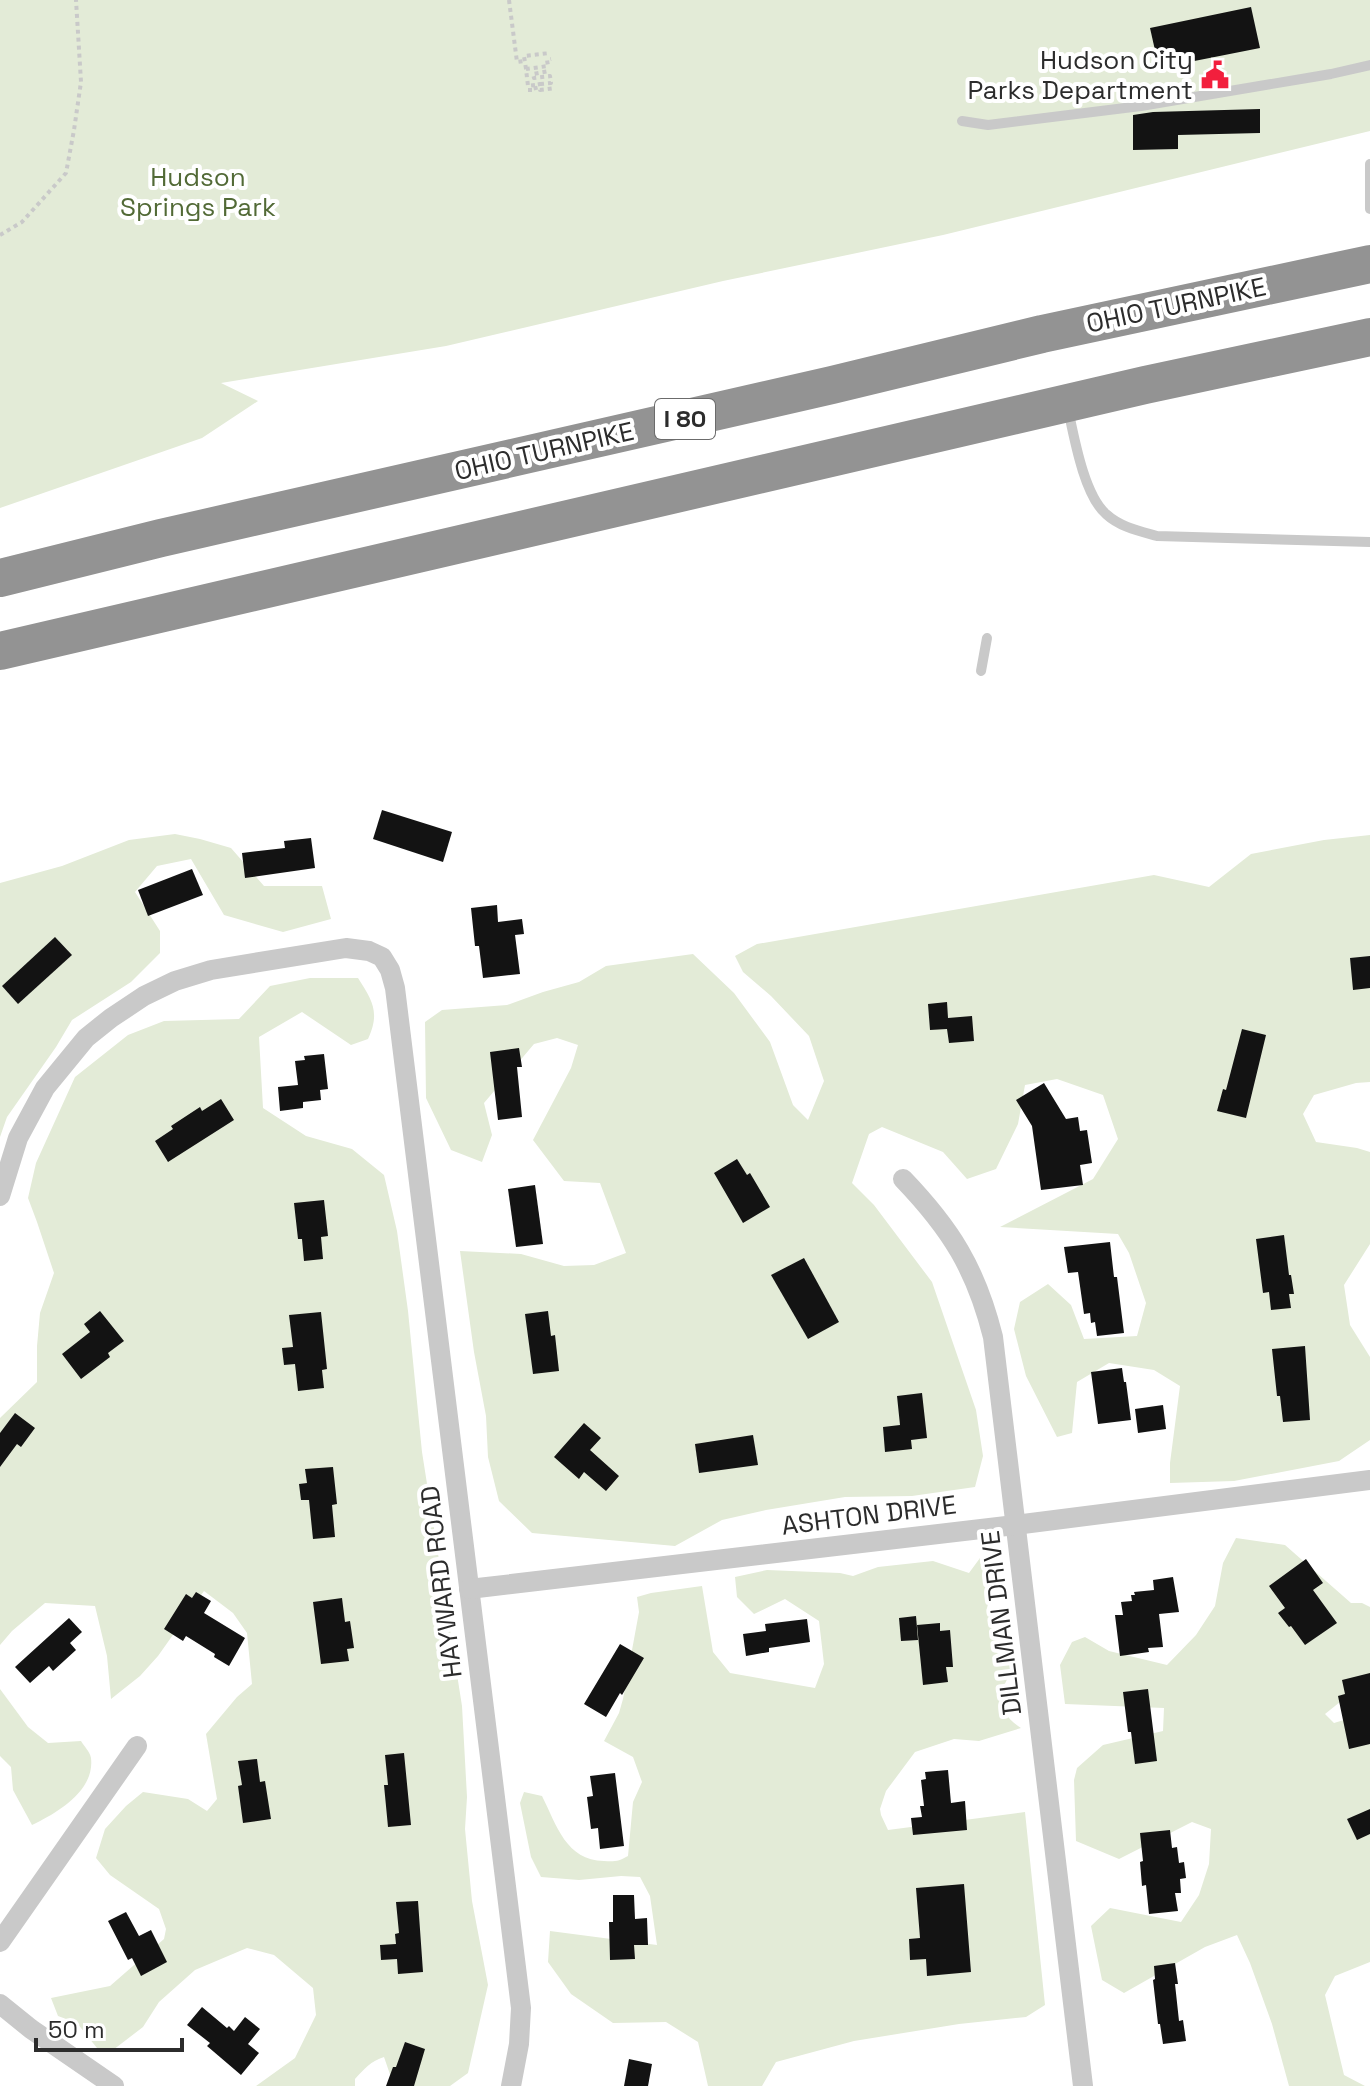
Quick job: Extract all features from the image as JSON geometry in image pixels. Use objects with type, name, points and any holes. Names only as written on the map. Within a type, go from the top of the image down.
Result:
[{"type":"highway","name":"OHIO TURNPIKE","points":[[0,578],[1042,334],[1370,264]]},
{"type":"highway","points":[[0,651],[1067,403],[1370,337]]},
{"type":"street","name":"HAYWARD ROAD","points":[[0,1196],[18,1138],[45,1088],[86,1038],[144,996],[187,977],[247,963],[346,948],[369,951],[382,957],[390,970],[395,988],[521,2008],[519,2044],[511,2086]]},
{"type":"street","name":"DILLMAN DRIVE","points":[[903,1179],[963,1254],[985,1305],[993,1337],[1083,2086]]},
{"type":"street","name":"ASHTON DRIVE","points":[[469,1589],[1370,1480]]},
{"type":"street","points":[[0,1942],[137,1746]]},
{"type":"street","points":[[0,2004],[114,2086]]},
{"type":"lane","points":[[962,121],[988,125],[1141,106],[1370,65]]},
{"type":"lane","points":[[1370,164],[1370,209]]},
{"type":"lane","points":[[1067,403],[1076,449],[1090,489],[1104,513],[1124,526],[1157,536],[1370,542]]},
{"type":"lane","points":[[981,671],[987,638]]},
{"type":"path","points":[[0,235],[22,222],[66,173],[81,82],[76,0]]},
{"type":"path","points":[[509,0],[517,62],[528,62]]},
{"type":"path","points":[[537,62],[541,61],[540,54]]},
{"type":"path","points":[[526,69],[548,66],[550,56],[524,56],[528,62],[526,69],[528,86],[551,83],[550,76],[534,78],[533,74],[549,71]]},
{"type":"path","points":[[537,84],[540,90],[555,88]]},
{"type":"path","points":[[528,90],[536,90],[537,84]]},
{"type":"green space","name":"Hudson Springs Park","points":[[0,0],[1370,0],[1370,131],[943,235],[723,281],[446,346],[221,383],[258,401],[202,438],[0,508]]},
{"type":"green space","points":[[175,834],[231,848],[264,886],[322,886],[331,919],[283,932],[224,915],[191,859],[157,866],[135,892],[160,931],[160,953],[131,982],[72,1020],[7,1117],[0,1137],[0,883],[62,866],[129,840]]},
{"type":"green space","points":[[1370,835],[1370,1082],[1314,1095],[1303,1114],[1316,1142],[1370,1152],[1370,1244],[1344,1285],[1350,1325],[1370,1357],[1370,1440],[1339,1461],[1234,1481],[1170,1483],[1180,1386],[1154,1370],[1109,1363],[1077,1382],[1072,1433],[1057,1437],[1026,1376],[1014,1329],[1020,1302],[1048,1284],[1071,1305],[1084,1339],[1137,1336],[1146,1303],[1129,1253],[1118,1234],[1000,1227],[1093,1179],[1118,1139],[1103,1095],[1057,1079],[1025,1085],[1018,1124],[996,1169],[967,1179],[943,1152],[882,1127],[869,1134],[852,1183],[874,1205],[932,1282],[976,1410],[983,1456],[975,1487],[912,1496],[845,1497],[766,1510],[722,1520],[675,1546],[532,1533],[499,1501],[488,1457],[486,1416],[460,1251],[521,1254],[564,1266],[594,1265],[626,1253],[600,1183],[564,1181],[533,1140],[571,1068],[578,1045],[557,1038],[534,1044],[484,1103],[492,1135],[482,1162],[451,1150],[426,1098],[425,1022],[442,1010],[507,1005],[579,982],[606,966],[693,954],[734,993],[770,1042],[793,1105],[808,1120],[824,1081],[809,1036],[743,972],[735,956],[757,944],[1154,875],[1209,887],[1251,854]]},
{"type":"green space","points":[[310,978],[358,978],[373,1007],[372,1030],[368,1039],[351,1045],[302,1012],[259,1037],[263,1108],[306,1136],[352,1149],[384,1175],[397,1231],[422,1452],[462,1706],[467,1797],[465,1829],[472,1901],[488,1985],[468,2073],[450,2086],[394,2086],[384,2057],[355,2079],[355,2086],[256,2086],[295,2058],[316,2015],[313,1988],[274,1955],[247,1948],[195,1970],[159,2002],[143,2027],[113,2050],[97,2048],[77,2023],[58,2016],[51,1998],[110,1986],[164,1939],[166,1929],[159,1909],[110,1875],[96,1858],[105,1829],[143,1792],[188,1799],[207,1811],[217,1799],[206,1734],[252,1684],[247,1633],[233,1613],[204,1591],[158,1656],[140,1676],[111,1699],[107,1656],[95,1606],[45,1603],[0,1645],[0,1418],[37,1382],[40,1313],[54,1273],[28,1198],[36,1163],[75,1077],[128,1035],[164,1021],[239,1019],[270,986]]},
{"type":"green space","points":[[1236,1538],[1285,1545],[1351,1603],[1370,1607],[1370,1678],[1325,1714],[1334,1723],[1370,1712],[1370,1962],[1335,1976],[1325,1995],[1344,2075],[1365,2086],[1289,2086],[1272,2024],[1237,1935],[1205,1947],[1124,1993],[1102,1980],[1091,1926],[1110,1908],[1181,1922],[1199,1895],[1209,1864],[1211,1829],[1192,1822],[1119,1859],[1076,1841],[1074,1780],[1077,1768],[1103,1745],[1163,1731],[1164,1708],[1065,1704],[1060,1665],[1072,1642],[1085,1637],[1109,1651],[1167,1665],[1196,1635],[1215,1606],[1223,1563]]},
{"type":"green space","points":[[980,1558],[996,1573],[987,1608],[993,1626],[1005,1639],[1015,1665],[1003,1691],[1002,1706],[1021,1728],[979,1741],[954,1739],[915,1752],[886,1791],[880,1809],[888,1830],[1025,1812],[1045,2005],[1026,2017],[854,2041],[776,2062],[762,2086],[708,2086],[698,2042],[666,2022],[613,2023],[571,1994],[548,1962],[550,1931],[657,1945],[650,1896],[640,1877],[579,1880],[541,1877],[531,1857],[520,1803],[524,1792],[542,1796],[564,1839],[580,1855],[608,1861],[628,1856],[633,1802],[642,1782],[633,1757],[604,1741],[623,1699],[639,1612],[637,1597],[702,1586],[713,1652],[730,1673],[815,1688],[824,1664],[819,1621],[785,1599],[754,1614],[737,1597],[735,1577],[767,1570],[853,1576],[878,1567],[933,1561],[969,1573]]},
{"type":"green space","points":[[0,1689],[28,1727],[48,1743],[81,1741],[91,1758],[91,1770],[81,1791],[63,1807],[32,1825],[13,1790],[11,1767],[0,1756]]},
{"type":"building","points":[[1251,7],[1260,48],[1159,68],[1150,28]]},
{"type":"building","points":[[1260,109],[1260,133],[1178,135],[1178,149],[1133,150],[1133,115]]},
{"type":"building","points":[[382,810],[452,832],[443,862],[373,839]]},
{"type":"building","points":[[311,838],[315,868],[245,878],[242,853],[285,848],[284,841]]},
{"type":"building","points":[[192,869],[203,895],[148,916],[138,890]]},
{"type":"building","points":[[497,905],[498,922],[522,919],[524,934],[515,935],[520,974],[483,978],[479,946],[475,946],[471,908]]},
{"type":"building","points":[[55,937],[72,955],[18,1004],[2,986]]},
{"type":"building","points":[[1370,956],[1370,988],[1353,990],[1350,958]]},
{"type":"building","points":[[947,1002],[948,1018],[972,1016],[974,1041],[949,1043],[947,1029],[930,1030],[928,1004]]},
{"type":"building","points":[[1242,1029],[1266,1035],[1246,1118],[1217,1111],[1223,1089],[1226,1090]]},
{"type":"building","points":[[519,1048],[522,1067],[517,1067],[522,1117],[498,1120],[490,1052]]},
{"type":"building","points":[[324,1054],[328,1089],[320,1090],[321,1100],[303,1102],[303,1108],[280,1111],[278,1087],[298,1085],[295,1061],[305,1060],[304,1056]]},
{"type":"building","points":[[1044,1083],[1066,1119],[1078,1117],[1080,1131],[1087,1130],[1092,1163],[1080,1165],[1083,1185],[1041,1190],[1032,1126],[1016,1100]]},
{"type":"building","points":[[221,1099],[234,1120],[168,1162],[155,1141],[200,1107],[202,1111]]},
{"type":"building","points":[[737,1159],[747,1175],[750,1173],[770,1207],[743,1223],[714,1173]]},
{"type":"building","points":[[535,1185],[543,1244],[516,1247],[508,1189]]},
{"type":"building","points":[[324,1200],[328,1236],[321,1237],[323,1259],[304,1261],[294,1203]]},
{"type":"building","points":[[1284,1235],[1294,1294],[1289,1294],[1291,1308],[1271,1310],[1269,1292],[1263,1293],[1256,1239]]},
{"type":"building","points":[[1110,1242],[1124,1333],[1097,1336],[1090,1313],[1084,1314],[1078,1272],[1068,1273],[1064,1247]]},
{"type":"building","points":[[804,1258],[839,1322],[808,1339],[771,1275]]},
{"type":"building","points":[[100,1311],[124,1341],[108,1353],[110,1357],[81,1379],[62,1354],[90,1332],[84,1324]]},
{"type":"building","points":[[548,1311],[551,1336],[555,1335],[559,1371],[533,1374],[525,1314]]},
{"type":"building","points":[[321,1312],[327,1369],[322,1370],[324,1388],[298,1391],[295,1364],[284,1365],[282,1348],[293,1347],[289,1315]]},
{"type":"building","points":[[1305,1346],[1310,1420],[1283,1422],[1272,1349]]},
{"type":"building","points":[[1122,1368],[1131,1420],[1098,1424],[1091,1372]]},
{"type":"building","points":[[922,1393],[927,1438],[911,1440],[912,1449],[885,1452],[883,1427],[900,1425],[897,1396]]},
{"type":"building","points":[[1163,1405],[1166,1429],[1138,1433],[1135,1409]]},
{"type":"building","points":[[15,1413],[35,1428],[21,1447],[17,1444],[0,1467],[0,1433]]},
{"type":"building","points":[[584,1423],[601,1438],[590,1450],[619,1476],[606,1491],[584,1472],[579,1479],[554,1457]]},
{"type":"building","points":[[753,1435],[758,1465],[699,1473],[695,1444]]},
{"type":"building","points":[[333,1467],[337,1504],[332,1505],[335,1537],[313,1539],[309,1500],[301,1500],[299,1484],[307,1483],[305,1469]]},
{"type":"building","points":[[1306,1559],[1323,1583],[1313,1590],[1337,1623],[1305,1645],[1278,1613],[1285,1608],[1269,1586]]},
{"type":"building","points":[[1173,1577],[1179,1612],[1159,1614],[1163,1647],[1120,1656],[1115,1615],[1123,1615],[1121,1602],[1132,1601],[1134,1592],[1154,1590],[1153,1580]]},
{"type":"building","points":[[196,1592],[211,1601],[204,1613],[245,1638],[229,1666],[186,1636],[183,1641],[164,1629],[186,1594],[192,1598]]},
{"type":"building","points":[[342,1598],[345,1622],[350,1621],[354,1648],[347,1649],[349,1661],[321,1664],[313,1602]]},
{"type":"building","points":[[916,1616],[918,1640],[901,1641],[899,1618]]},
{"type":"building","points":[[69,1618],[82,1632],[70,1643],[76,1650],[53,1671],[49,1666],[30,1683],[15,1667]]},
{"type":"building","points":[[807,1619],[810,1642],[769,1648],[769,1652],[746,1656],[743,1634],[766,1631],[765,1624]]},
{"type":"building","points":[[940,1623],[940,1631],[950,1630],[953,1667],[946,1667],[948,1682],[923,1685],[917,1625]]},
{"type":"building","points":[[620,1644],[644,1658],[606,1717],[584,1704]]},
{"type":"building","points":[[1370,1673],[1370,1744],[1349,1749],[1338,1696],[1345,1694],[1342,1680]]},
{"type":"building","points":[[1148,1689],[1157,1761],[1135,1764],[1123,1692]]},
{"type":"building","points":[[404,1753],[411,1825],[388,1827],[385,1755]]},
{"type":"building","points":[[257,1759],[260,1782],[265,1781],[271,1819],[243,1823],[238,1761]]},
{"type":"building","points":[[948,1770],[951,1803],[965,1801],[967,1830],[913,1835],[911,1818],[922,1817],[921,1780],[926,1779],[925,1772]]},
{"type":"building","points":[[615,1773],[624,1846],[600,1849],[598,1828],[591,1829],[587,1797],[593,1796],[590,1776]]},
{"type":"building","points":[[1370,1809],[1370,1834],[1357,1840],[1347,1819]]},
{"type":"building","points":[[1170,1830],[1172,1848],[1177,1847],[1179,1863],[1184,1862],[1186,1878],[1180,1879],[1181,1893],[1175,1893],[1178,1911],[1149,1914],[1146,1885],[1142,1886],[1140,1833]]},
{"type":"building","points":[[964,1884],[971,1972],[927,1976],[926,1959],[910,1960],[909,1939],[920,1938],[916,1888]]},
{"type":"building","points":[[613,1895],[634,1895],[635,1919],[647,1918],[648,1945],[634,1945],[635,1959],[610,1960],[609,1922],[613,1922]]},
{"type":"building","points":[[418,1901],[423,1972],[398,1974],[397,1959],[381,1960],[380,1945],[396,1944],[395,1934],[399,1933],[396,1902]]},
{"type":"building","points":[[126,1912],[139,1936],[151,1930],[167,1962],[141,1976],[132,1958],[128,1960],[108,1921]]},
{"type":"building","points":[[1175,1963],[1179,2021],[1183,2020],[1186,2041],[1163,2044],[1158,2024],[1154,1966]]},
{"type":"building","points":[[202,2007],[234,2031],[245,2017],[260,2029],[248,2044],[259,2053],[241,2075],[207,2046],[210,2043],[187,2025]]},
{"type":"building","points":[[405,2042],[425,2049],[414,2086],[386,2086],[393,2067],[396,2067]]},
{"type":"building","points":[[629,2059],[652,2064],[648,2086],[624,2086]]},
{"type":"place","name":"Hudson City Parks Department","points":[[1215,75]]}]
